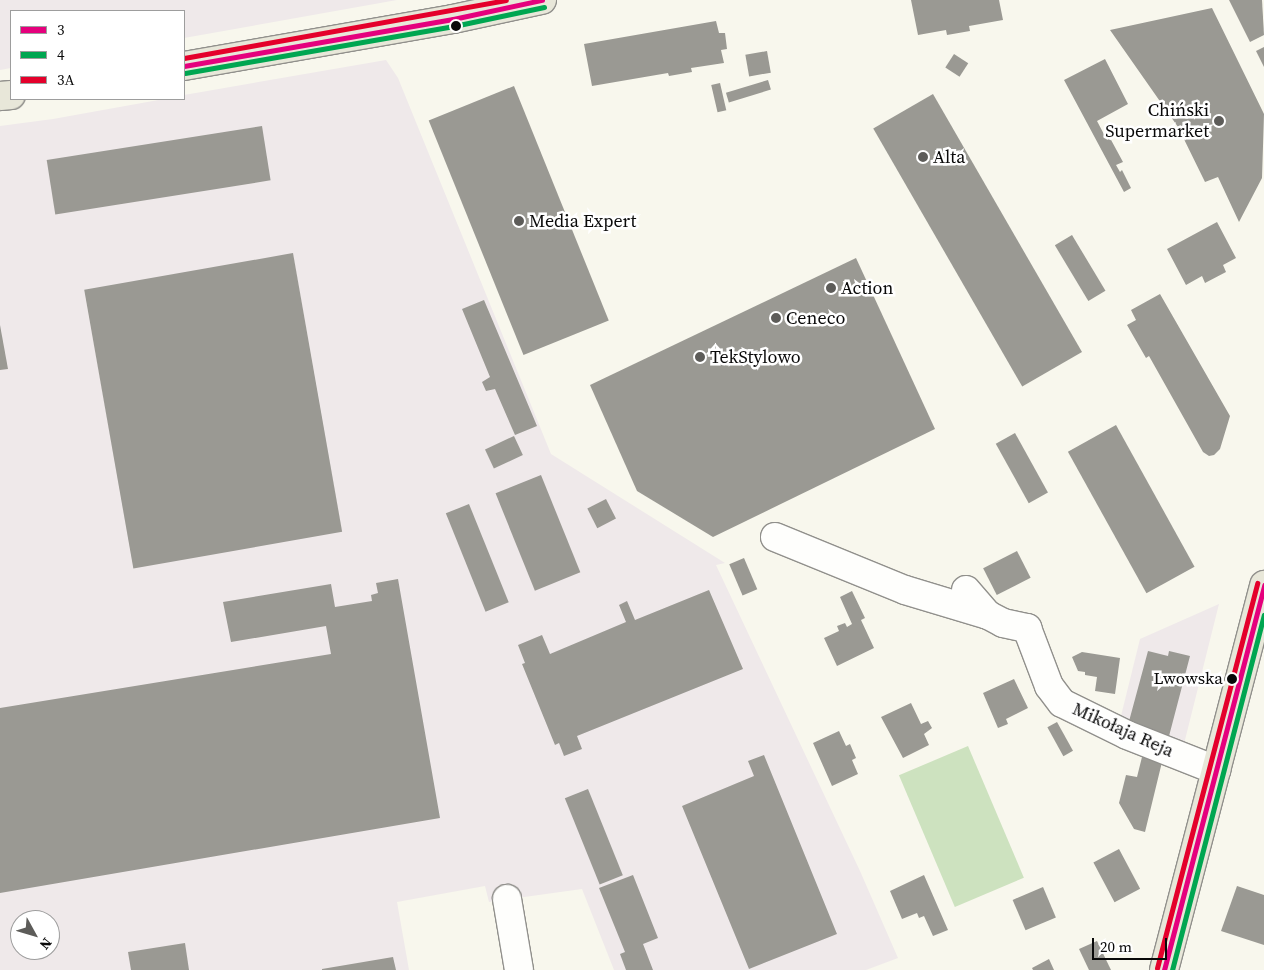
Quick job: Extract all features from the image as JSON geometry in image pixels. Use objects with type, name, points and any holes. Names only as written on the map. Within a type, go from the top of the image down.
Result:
[{"type":"main road","points":[[185,66],[453,18],[542,0]]},
{"type":"main road","points":[[1164,970],[1264,585]]},
{"type":"street","name":"Mikołaja Reja","points":[[774,537],[905,590],[988,615],[1003,623],[1028,628],[1049,686],[1062,703],[1127,735],[1216,770]]},
{"type":"street","name":"Mikołaja Reja","points":[[966,590],[988,615]]},
{"type":"street","points":[[507,899],[520,970]]},
{"type":"shaded area","points":[[0,0],[397,0],[185,38],[185,10],[10,10],[10,68],[0,70]]},
{"type":"shaded area","points":[[386,60],[398,78],[551,454],[725,563],[716,565],[860,871],[898,958],[866,970],[614,970],[582,889],[489,902],[485,886],[397,902],[409,970],[0,970],[0,126],[53,119],[158,100],[185,100],[185,95]]},
{"type":"shaded area","points":[[1219,604],[1182,752],[1119,724],[1140,639]]},
{"type":"green space","points":[[968,746],[1024,878],[955,907],[899,775]]},
{"type":"building","points":[[911,0],[999,0],[1003,20],[969,26],[970,31],[947,35],[946,30],[918,35]]},
{"type":"building","points":[[1229,0],[1262,0],[1264,35],[1250,42]]},
{"type":"building","name":"Chiński Supermarket","points":[[1212,8],[1264,114],[1262,178],[1239,222],[1218,177],[1205,182],[1178,127],[1110,30]]},
{"type":"building","points":[[716,21],[719,33],[725,33],[727,49],[721,50],[724,63],[691,68],[692,72],[669,76],[668,73],[592,86],[584,44]]},
{"type":"building","points":[[1264,47],[1264,67],[1256,51]]},
{"type":"building","points":[[767,51],[771,73],[749,76],[745,55]]},
{"type":"building","points":[[954,54],[968,63],[960,77],[945,67]]},
{"type":"building","points":[[1105,59],[1128,104],[1097,121],[1107,140],[1110,138],[1123,162],[1116,165],[1120,172],[1122,170],[1131,188],[1124,192],[1064,80]]},
{"type":"building","points":[[768,80],[771,90],[729,102],[726,93]]},
{"type":"building","points":[[720,83],[726,110],[718,112],[711,85]]},
{"type":"building","name":"Media Expert","points":[[514,86],[609,321],[523,355],[429,120]]},
{"type":"building","points":[[933,94],[1082,352],[1022,387],[873,128]]},
{"type":"building","points":[[262,126],[271,180],[55,214],[47,160]]},
{"type":"building","points":[[1217,222],[1236,258],[1223,265],[1226,272],[1205,283],[1202,276],[1186,285],[1167,249]]},
{"type":"building","points":[[1072,235],[1105,291],[1088,301],[1055,245]]},
{"type":"building","points":[[293,253],[342,532],[133,569],[84,290]]},
{"type":"building","points":[[856,258],[935,429],[713,537],[637,491],[590,385]]},
{"type":"building","points":[[1160,294],[1230,416],[1220,449],[1214,455],[1209,456],[1203,452],[1149,356],[1146,358],[1127,325],[1136,320],[1131,310]]},
{"type":"building","points":[[484,300],[537,426],[515,435],[495,389],[486,391],[482,382],[490,377],[462,309]]},
{"type":"building","points":[[0,325],[8,369],[0,370]]},
{"type":"building","points":[[1116,425],[1195,567],[1146,593],[1068,452]]},
{"type":"building","points":[[1015,433],[1048,492],[1029,503],[996,444]]},
{"type":"building","points":[[514,436],[523,455],[494,469],[485,450]]},
{"type":"building","points":[[541,475],[580,572],[535,591],[496,493]]},
{"type":"building","points":[[606,499],[616,519],[597,528],[587,509]]},
{"type":"building","points":[[469,504],[509,602],[486,612],[446,513]]},
{"type":"building","points":[[1017,551],[1031,578],[997,595],[983,568]]},
{"type":"building","points":[[744,558],[757,589],[743,596],[729,564]]},
{"type":"building","points":[[398,579],[440,818],[0,893],[0,708],[331,654],[326,626],[231,642],[223,602],[331,584],[335,607],[372,601],[371,595],[378,593],[376,583]]},
{"type":"building","points":[[709,590],[743,669],[577,736],[582,749],[564,756],[559,743],[555,745],[522,664],[525,663],[518,645],[542,635],[550,654],[626,622],[619,605],[627,601],[635,620]]},
{"type":"building","points":[[852,591],[865,618],[861,620],[874,648],[837,666],[824,638],[839,631],[837,626],[845,623],[847,627],[852,624],[840,597]]},
{"type":"building","points":[[1148,651],[1168,656],[1169,651],[1190,656],[1168,740],[1128,725]]},
{"type":"building","points":[[1082,652],[1120,658],[1115,694],[1095,691],[1097,677],[1085,675],[1085,672],[1078,671],[1072,657]]},
{"type":"building","points":[[1014,679],[1028,708],[1006,719],[1008,724],[998,728],[983,693]]},
{"type":"building","points":[[911,703],[921,724],[928,721],[932,728],[924,734],[929,745],[903,758],[881,717]]},
{"type":"building","points":[[1057,722],[1073,751],[1063,756],[1047,727]]},
{"type":"building","points":[[839,731],[846,746],[850,744],[856,758],[852,760],[858,774],[832,786],[813,743]]},
{"type":"building","points":[[764,755],[837,934],[749,969],[682,806],[754,776],[748,761]]},
{"type":"building","points":[[1142,757],[1162,762],[1145,832],[1134,829],[1119,803],[1126,775],[1137,777]]},
{"type":"building","points":[[588,789],[623,875],[600,885],[565,798]]},
{"type":"building","points":[[1119,849],[1140,889],[1115,902],[1093,863]]},
{"type":"building","points":[[633,875],[658,938],[643,944],[653,970],[626,970],[620,954],[625,952],[599,888]]},
{"type":"building","points":[[924,875],[948,930],[933,936],[924,916],[919,918],[917,913],[902,919],[890,891]]},
{"type":"building","points":[[1237,886],[1264,895],[1264,945],[1221,931]]},
{"type":"building","points":[[1043,887],[1056,917],[1026,930],[1013,900]]},
{"type":"building","points":[[1097,941],[1111,970],[1089,970],[1079,949]]},
{"type":"building","points":[[185,943],[189,970],[131,970],[128,952]]},
{"type":"building","points":[[393,957],[396,970],[322,970],[322,969]]},
{"type":"building","points":[[1049,959],[1054,970],[1033,970],[1032,968]]},
{"type":"transit line","name":"3A","points":[[185,58],[506,0]]},
{"type":"transit line","name":"3","points":[[185,66],[453,19],[542,0]]},
{"type":"transit line","name":"4","points":[[185,73],[454,26],[544,7]]},
{"type":"transit line","name":"3A","points":[[1157,968],[1257,583]]},
{"type":"transit line","name":"3","points":[[1164,970],[1264,585]]},
{"type":"transit line","name":"4","points":[[1172,970],[1264,615]]},
{"type":"place","name":"Chiński Supermarket","points":[[1219,121]]},
{"type":"place","name":"Alta","points":[[923,157]]},
{"type":"place","name":"Media Expert","points":[[519,221]]},
{"type":"place","name":"Action","points":[[831,288]]},
{"type":"place","name":"Ceneco","points":[[776,318]]},
{"type":"place","name":"TekStylowo","points":[[700,357]]},
{"type":"place","name":"Lwowska","points":[[1232,679]]}]
